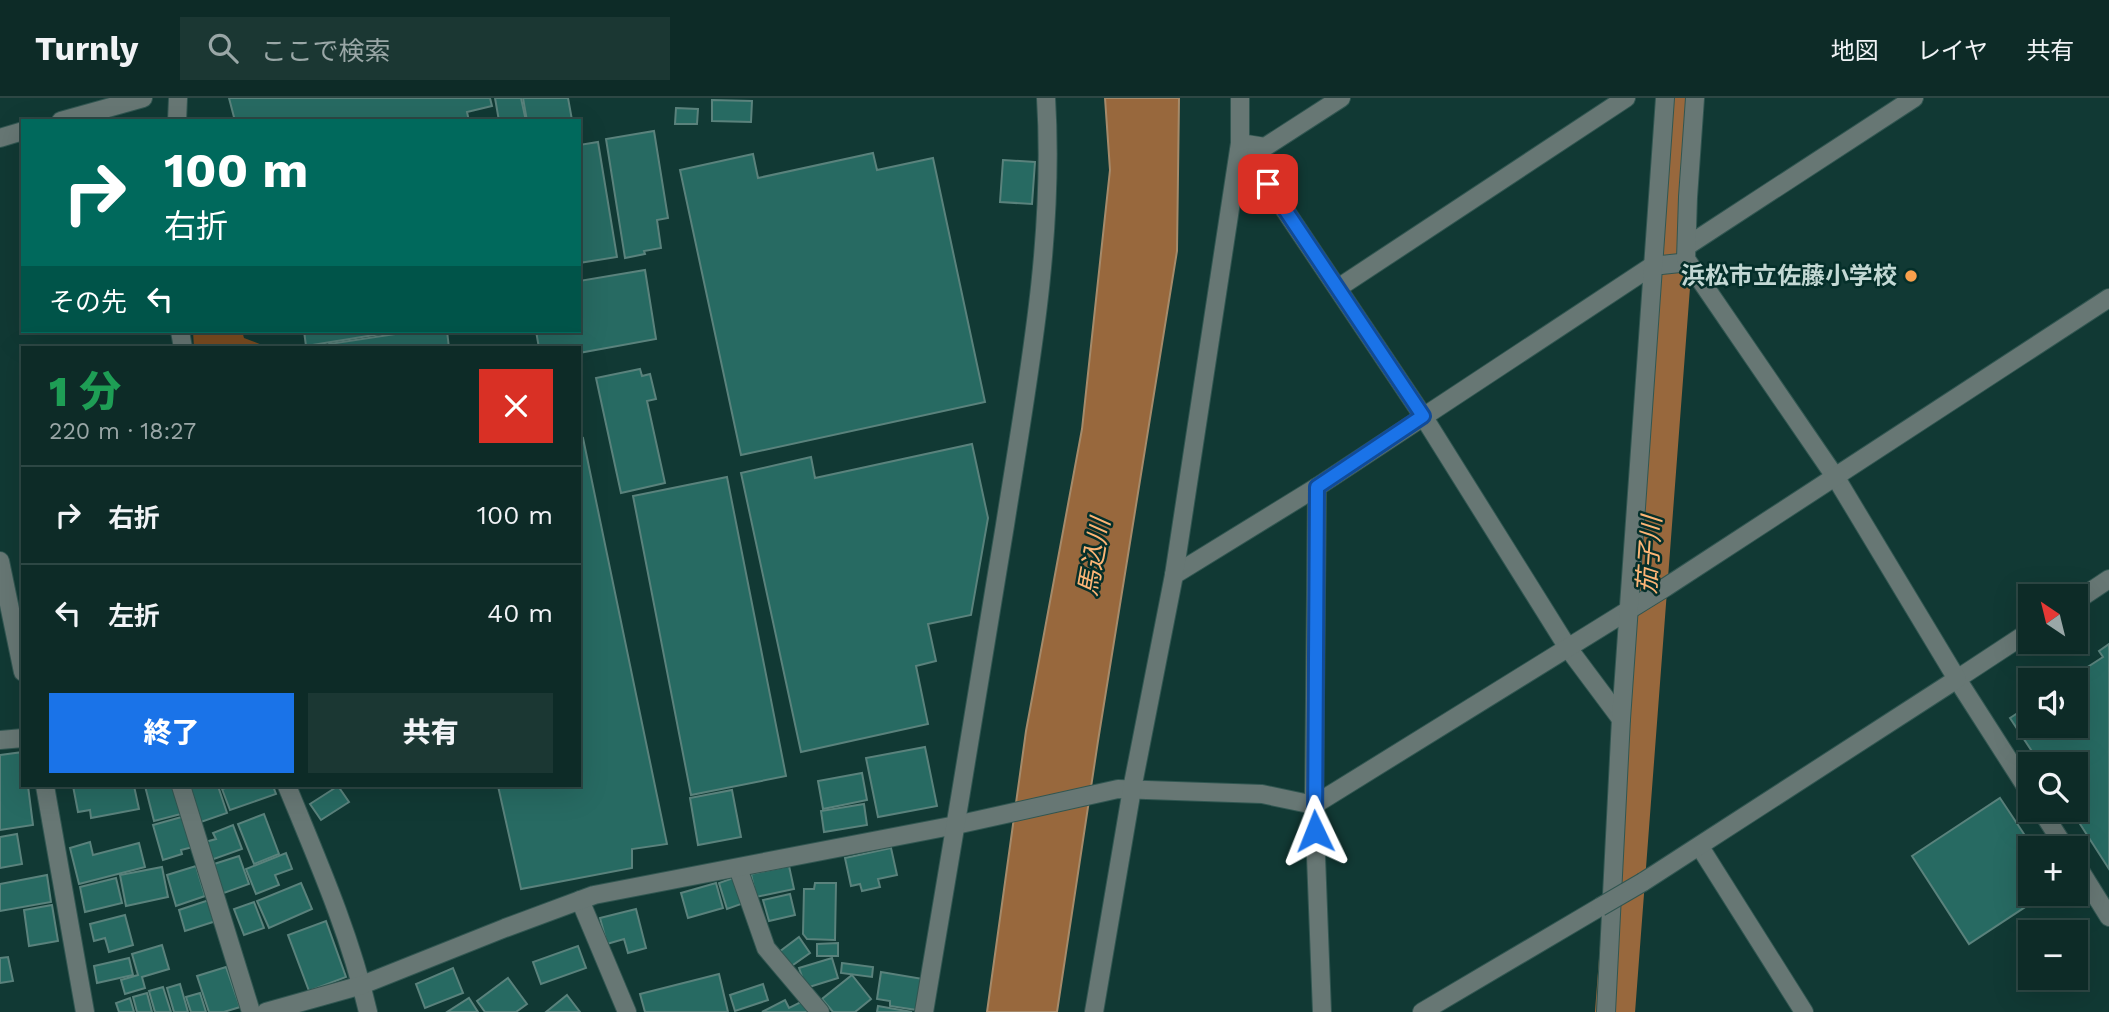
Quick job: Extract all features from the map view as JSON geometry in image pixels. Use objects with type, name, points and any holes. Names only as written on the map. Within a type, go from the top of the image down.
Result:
[{"type":"street","points":[[68,119],[143,98]]},
{"type":"street","points":[[177,119],[178,98]]},
{"type":"street","points":[[924,1012],[962,823],[1045,254],[1049,144],[1046,98]]},
{"type":"street","points":[[1094,1012],[1125,789],[1174,575],[1240,143],[1240,98]]},
{"type":"street","points":[[1240,143],[1265,147],[1341,98]]},
{"type":"street","points":[[1338,288],[1626,98]]},
{"type":"street","points":[[1606,1012],[1621,719],[1665,98]]},
{"type":"street","points":[[1695,98],[1684,256],[1836,478],[1957,679],[2018,774]]},
{"type":"street","points":[[1174,575],[1317,487],[1652,266],[1684,256],[1914,98]]},
{"type":"street","points":[[0,138],[21,132]]},
{"type":"street","points":[[1240,143],[1423,416],[1568,648],[1621,719]]},
{"type":"street","points":[[266,1012],[362,985],[594,895],[1125,789],[1262,794],[1314,805],[1630,610],[2109,298]]},
{"type":"street","points":[[1317,487],[1314,805],[1322,1012]]},
{"type":"street","points":[[0,561],[21,662]]},
{"type":"street","points":[[2088,593],[2109,579]]},
{"type":"street","points":[[1422,1012],[1700,847],[2018,639]]},
{"type":"street","points":[[0,740],[21,738]]},
{"type":"street","points":[[45,787],[85,1012]]},
{"type":"street","points":[[181,787],[251,1012]]},
{"type":"street","points":[[286,787],[320,866],[362,985],[368,1012]]},
{"type":"street","points":[[1700,847],[1804,1012]]},
{"type":"street","points":[[738,868],[766,948],[820,1012]]},
{"type":"street","points":[[2088,883],[2109,916]]},
{"type":"street","points":[[580,900],[627,1012]]},
{"type":"shaded area","points":[[193,333],[243,333],[244,338],[265,346],[194,346]]},
{"type":"water","name":"馬込川","points":[[1105,98],[1179,98],[1177,251],[1057,1012],[987,1012],[1026,731],[1082,429],[1110,170]]},
{"type":"building","points":[[229,98],[490,98],[492,106],[467,112],[469,119],[234,119]]},
{"type":"building","points":[[495,98],[521,98],[526,119],[499,119]]},
{"type":"building","points":[[523,98],[568,98],[572,119],[527,119]]},
{"type":"building","points":[[712,100],[752,101],[751,122],[712,121]]},
{"type":"building","points":[[676,108],[698,109],[697,124],[675,124]]},
{"type":"building","points":[[654,131],[668,218],[657,220],[661,248],[625,258],[606,139]]},
{"type":"building","points":[[598,142],[617,257],[581,263],[581,145]]},
{"type":"building","points":[[873,153],[877,170],[933,158],[985,402],[741,455],[680,170],[753,154],[758,178]]},
{"type":"building","points":[[1003,160],[1035,162],[1032,204],[1000,202]]},
{"type":"building","points":[[645,270],[656,339],[581,353],[581,346],[539,346],[536,333],[581,333],[581,281]]},
{"type":"building","points":[[304,333],[387,333],[306,346]]},
{"type":"building","points":[[402,333],[447,333],[449,346],[330,346]]},
{"type":"building","points":[[640,369],[642,376],[650,374],[656,399],[647,401],[665,483],[621,493],[596,378]]},
{"type":"building","points":[[581,438],[667,844],[632,849],[632,868],[521,889],[498,787],[581,787]]},
{"type":"building","points":[[972,444],[988,518],[971,615],[928,624],[936,661],[916,666],[928,724],[801,752],[741,473],[811,457],[815,478]]},
{"type":"building","points":[[727,477],[786,776],[691,795],[633,496]]},
{"type":"building","points":[[2109,644],[2109,869],[2079,822],[2088,822],[2088,752],[2032,752],[2023,738],[2088,738],[2086,668],[2103,657],[2099,651]]},
{"type":"building","points":[[2018,713],[2018,730],[2010,718]]},
{"type":"building","points":[[925,747],[937,806],[878,817],[866,758]]},
{"type":"building","points":[[21,752],[21,787],[28,787],[33,825],[0,830],[0,755]]},
{"type":"building","points":[[862,773],[867,800],[823,809],[818,781]]},
{"type":"building","points":[[73,787],[134,787],[139,809],[91,818],[90,810],[78,812]]},
{"type":"building","points":[[145,787],[173,787],[181,814],[154,821]]},
{"type":"building","points":[[188,787],[218,787],[227,813],[198,823]]},
{"type":"building","points":[[273,787],[276,794],[230,810],[222,789]]},
{"type":"building","points":[[336,787],[349,802],[321,820],[310,804]]},
{"type":"building","points":[[732,790],[741,837],[698,845],[690,798]]},
{"type":"building","points":[[2000,798],[2025,836],[2018,836],[2018,906],[2027,906],[1969,944],[1912,856]]},
{"type":"building","points":[[864,804],[867,825],[824,832],[821,811]]},
{"type":"building","points":[[264,814],[279,854],[254,864],[238,824]]},
{"type":"building","points":[[185,816],[193,847],[163,860],[153,825]]},
{"type":"building","points":[[233,825],[242,849],[211,860],[205,842],[216,839],[213,833]]},
{"type":"building","points":[[17,834],[22,864],[0,868],[0,837]]},
{"type":"building","points":[[90,842],[93,855],[139,843],[145,867],[79,884],[70,848]]},
{"type":"building","points":[[891,848],[897,875],[878,879],[880,887],[862,891],[860,884],[851,886],[845,858]]},
{"type":"building","points":[[286,853],[292,869],[275,875],[279,885],[256,894],[246,869]]},
{"type":"building","points":[[239,856],[249,884],[221,894],[211,865]]},
{"type":"building","points":[[196,866],[205,896],[176,906],[167,875]]},
{"type":"building","points":[[789,866],[794,889],[756,897],[751,874]]},
{"type":"building","points":[[162,867],[168,897],[126,906],[120,875]]},
{"type":"building","points":[[47,875],[51,902],[0,911],[0,884]]},
{"type":"building","points":[[736,877],[744,903],[727,909],[719,883]]},
{"type":"building","points":[[116,878],[122,903],[85,912],[80,887]]},
{"type":"building","points":[[301,883],[312,909],[269,928],[257,901]]},
{"type":"building","points":[[716,883],[723,908],[688,918],[681,893]]},
{"type":"building","points":[[815,883],[836,883],[835,940],[807,939],[803,934],[804,889],[814,889]]},
{"type":"building","points":[[790,894],[795,915],[769,921],[763,900]]},
{"type":"building","points":[[209,900],[216,921],[185,931],[179,910]]},
{"type":"building","points":[[254,902],[264,928],[244,935],[234,909]]},
{"type":"building","points":[[52,905],[58,941],[29,946],[24,910]]},
{"type":"building","points":[[636,909],[646,948],[628,953],[624,939],[607,944],[600,918]]},
{"type":"building","points":[[125,915],[133,945],[109,952],[105,938],[94,941],[90,924]]},
{"type":"building","points":[[326,921],[346,977],[309,991],[288,935]]},
{"type":"building","points":[[799,937],[810,953],[790,967],[779,952]]},
{"type":"building","points":[[838,943],[838,956],[817,956],[817,944]]},
{"type":"building","points":[[162,945],[169,969],[142,977],[145,988],[125,994],[121,980],[138,975],[132,954]]},
{"type":"building","points":[[578,946],[586,968],[541,984],[533,962]]},
{"type":"building","points":[[8,957],[13,981],[0,983],[0,958]]},
{"type":"building","points":[[129,958],[133,975],[97,983],[94,966]]},
{"type":"building","points":[[832,958],[838,978],[806,988],[799,968]]},
{"type":"building","points":[[842,963],[873,967],[872,977],[841,973]]},
{"type":"building","points":[[226,967],[240,1007],[224,1012],[209,1012],[197,976]]},
{"type":"building","points":[[453,968],[463,993],[425,1008],[416,984]]},
{"type":"building","points":[[881,972],[923,979],[917,1010],[890,1006],[890,1001],[877,999]]},
{"type":"building","points":[[719,974],[728,1012],[645,1012],[640,994]]},
{"type":"building","points":[[852,975],[871,999],[855,1012],[833,1012],[822,999]]},
{"type":"building","points":[[508,978],[527,1004],[516,1012],[485,1012],[477,1001]]},
{"type":"building","points":[[180,984],[188,1012],[174,1012],[167,988]]},
{"type":"building","points":[[763,984],[768,1000],[735,1011],[730,995]]},
{"type":"building","points":[[163,987],[171,1012],[155,1012],[149,991]]},
{"type":"building","points":[[147,993],[152,1012],[137,1012],[133,997]]},
{"type":"building","points":[[200,993],[206,1012],[191,1012],[186,997]]},
{"type":"building","points":[[567,995],[580,1012],[546,1012]]},
{"type":"building","points":[[130,998],[134,1012],[119,1012],[116,1003]]},
{"type":"building","points":[[469,998],[478,1012],[447,1012]]},
{"type":"building","points":[[785,1000],[789,1008],[803,1001],[809,1012],[762,1012]]},
{"type":"building","points":[[878,1006],[912,1012],[877,1012]]},
{"type":"waterway","name":"茄子川","points":[[1615,1012],[1682,98]]},
{"type":"place","name":"浜松市立佐藤小学校","points":[[1911,276]]},
{"type":"route","points":[[1268,184],[1423,416],[1317,487],[1315,831]]}]
